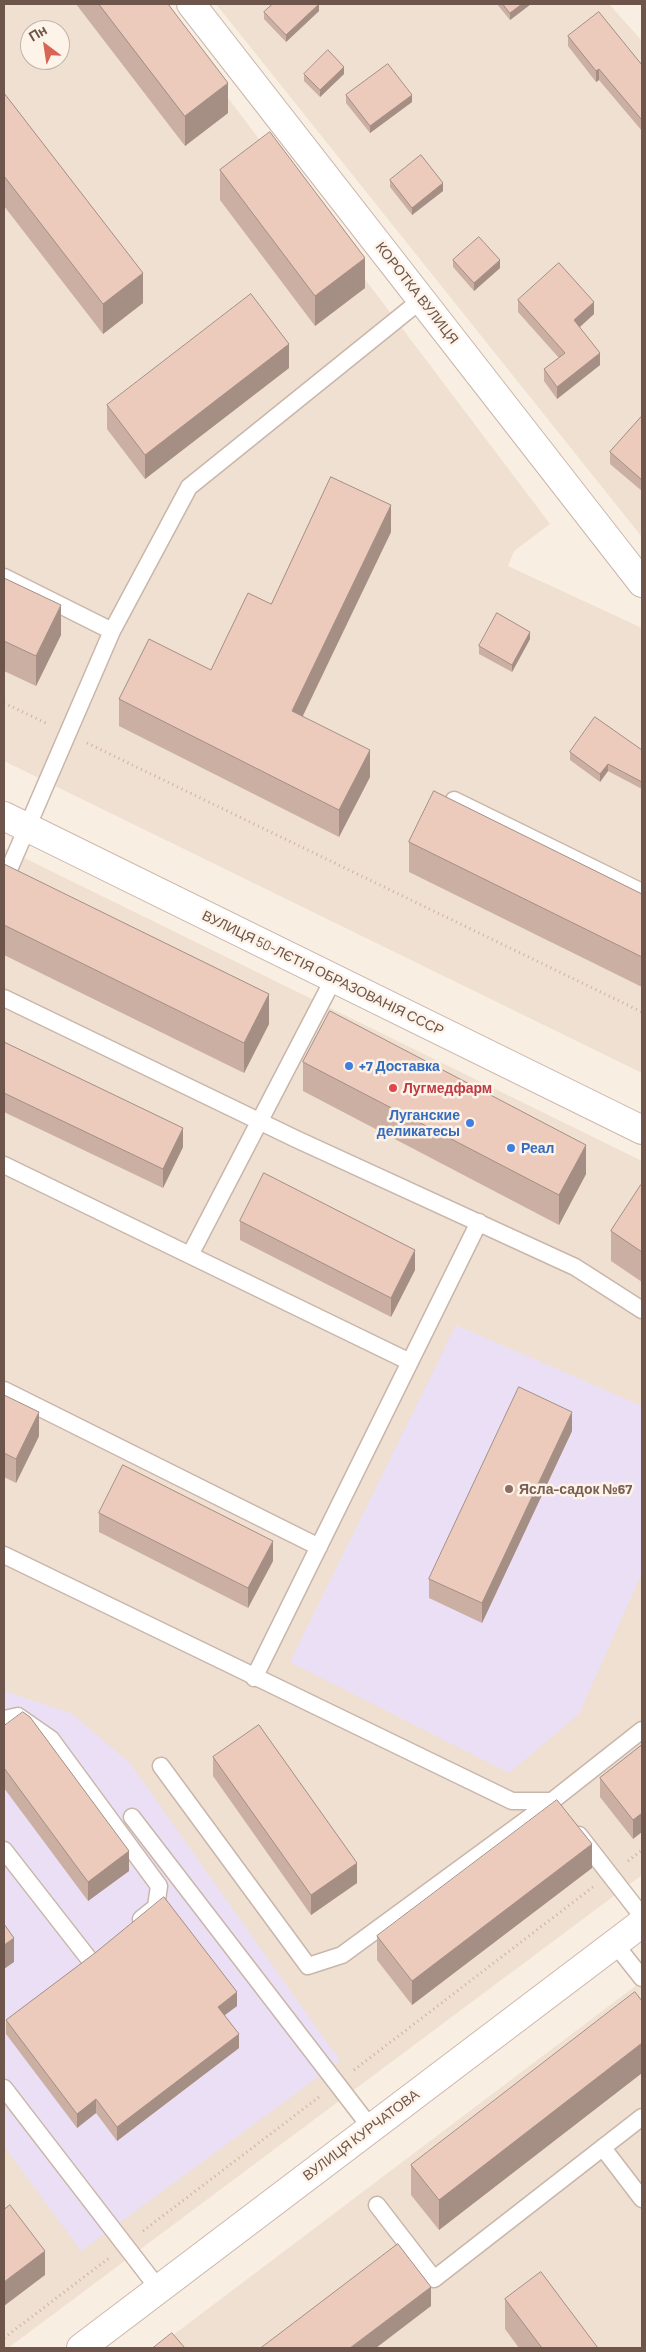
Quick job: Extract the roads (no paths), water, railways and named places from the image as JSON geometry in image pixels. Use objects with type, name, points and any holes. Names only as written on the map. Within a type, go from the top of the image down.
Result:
[{"type":"street","name":"КОРОТКА ВУЛИЦЯ","points":[[191,4],[642,583]]},
{"type":"street","name":"ВУЛИЦЯ 50-ЛЄТІЯ ОБРАЗОВАНІЯ СССР","points":[[16,822],[642,1130]]},
{"type":"street","name":"ВУЛИЦЯ КУРЧАТОВА","points":[[81,2348],[642,1923]]},
{"type":"lane","points":[[4,881],[16,822],[68,734],[112,631],[190,487],[422,300]]},
{"type":"lane","points":[[4,577],[112,631]]},
{"type":"lane","points":[[454,800],[642,892]]},
{"type":"lane","points":[[190,1255],[334,978]]},
{"type":"lane","points":[[4,998],[259,1121],[575,1267],[642,1310]]},
{"type":"lane","points":[[4,1165],[410,1362]]},
{"type":"lane","points":[[254,1678],[480,1222]]},
{"type":"lane","points":[[4,1390],[319,1546]]},
{"type":"lane","points":[[4,1555],[254,1678],[512,1801],[552,1800]]},
{"type":"lane","points":[[4,1719],[18,1716],[51,1739],[159,1886],[156,1907],[126,1930]]},
{"type":"lane","points":[[162,1766],[308,1966],[342,1955],[552,1800],[642,1730]]},
{"type":"lane","points":[[552,1800],[642,1916]]},
{"type":"lane","points":[[132,1816],[371,2128]]},
{"type":"lane","points":[[4,1850],[89,1959]]},
{"type":"lane","points":[[615,1944],[642,1978]]},
{"type":"lane","points":[[73,1970],[104,1947]]},
{"type":"lane","points":[[4,2088],[158,2288]]},
{"type":"lane","points":[[376,2206],[434,2278],[642,2117]]},
{"type":"lane","points":[[603,2148],[642,2200]]},
{"type":"place","name":"+7 Доставка","points":[[349,1066]]},
{"type":"place","name":"Лугмедфарм","points":[[393,1088]]},
{"type":"place","name":"Луганские деликатесы","points":[[470,1123]]},
{"type":"place","name":"Реал","points":[[511,1148]]},
{"type":"place","name":"Ясла-садок №67","points":[[509,1489]]}]
